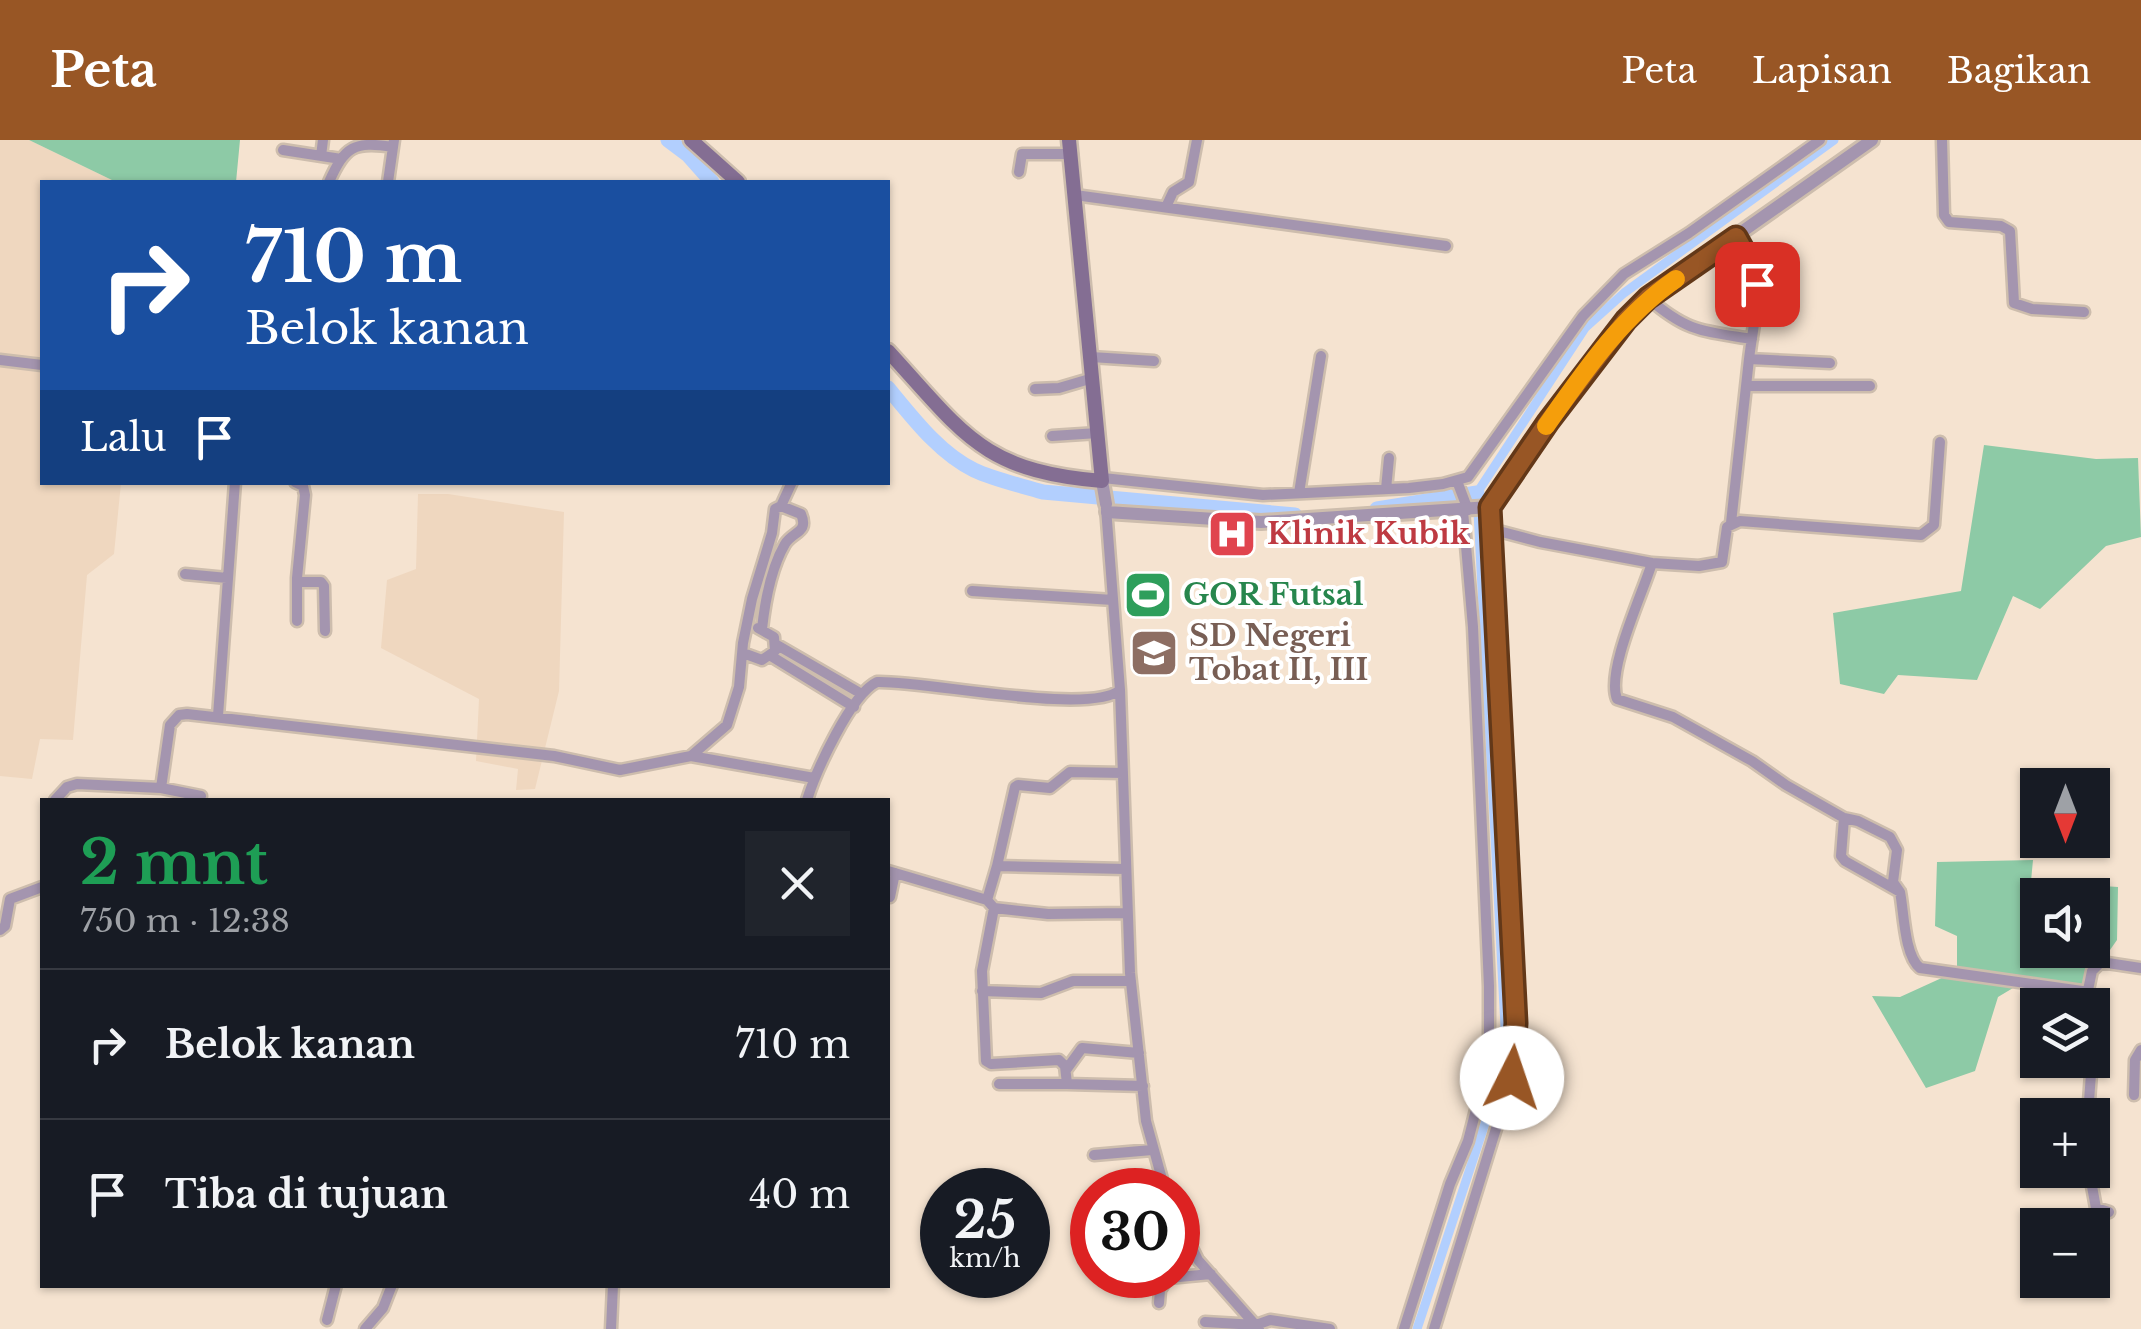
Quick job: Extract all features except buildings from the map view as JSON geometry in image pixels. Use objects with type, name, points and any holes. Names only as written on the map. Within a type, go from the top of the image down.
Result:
[{"type":"main road","points":[[691,140],[736,180]]},
{"type":"main road","points":[[890,352],[966,436],[992,454],[1031,471],[1102,481],[1070,147]]},
{"type":"street","points":[[322,156],[323,140]]},
{"type":"street","points":[[1166,208],[1169,196],[1189,182],[1197,140]]},
{"type":"street","points":[[1158,1168],[1152,1150],[1131,980],[1120,690],[1102,481],[1263,495],[1458,484],[1478,466],[1583,316],[1624,274],[1820,140]]},
{"type":"street","points":[[1404,1329],[1473,1126],[1489,1059],[1474,646],[1474,509],[1648,298],[1872,140]]},
{"type":"street","points":[[1942,140],[1944,215],[1949,222],[2001,226],[2010,231],[2014,303],[2032,309],[2084,312]]},
{"type":"street","points":[[330,180],[341,159],[354,146],[393,144],[388,180]]},
{"type":"street","points":[[1019,172],[1022,154],[1070,147]]},
{"type":"street","points":[[283,150],[341,159]]},
{"type":"street","points":[[1075,196],[1446,246]]},
{"type":"street","points":[[1490,529],[1652,563],[1722,562],[1724,535],[1730,523],[1757,284],[1754,269],[1736,237]]},
{"type":"street","points":[[1648,298],[1680,324],[1695,330],[1752,339]]},
{"type":"street","points":[[1299,493],[1321,356]]},
{"type":"street","points":[[1090,357],[1154,361]]},
{"type":"street","points":[[0,360],[40,365]]},
{"type":"street","points":[[1749,360],[1830,363]]},
{"type":"street","points":[[1035,389],[1058,388],[1092,378]]},
{"type":"street","points":[[1747,386],[1870,386]]},
{"type":"street","points":[[1052,436],[1098,433]]},
{"type":"street","points":[[1730,523],[1765,521],[1921,535],[1934,524],[1940,442]]},
{"type":"street","points":[[1386,489],[1389,458]]},
{"type":"street","points":[[1434,1329],[1512,1078],[1514,1041],[1511,907],[1490,529],[1458,484]]},
{"type":"street","points":[[218,716],[235,485]]},
{"type":"street","points":[[297,621],[305,495],[301,485]]},
{"type":"street","points":[[692,756],[727,725],[739,686],[742,643],[775,510],[782,506],[791,485]]},
{"type":"street","points":[[762,629],[776,566],[788,538],[800,532],[804,520],[795,508],[782,506]]},
{"type":"street","points":[[1106,508],[1260,522],[1474,509]]},
{"type":"street","points":[[772,533],[788,538]]},
{"type":"street","points":[[1652,563],[1620,650],[1614,687],[1618,699],[1673,718],[1844,818],[1858,821],[1894,842],[1897,856],[1893,882],[1900,892],[1912,962],[1920,968],[2050,988]]},
{"type":"street","points":[[186,574],[228,578]]},
{"type":"street","points":[[297,582],[324,586],[325,631]]},
{"type":"street","points":[[972,591],[1113,600]]},
{"type":"street","points":[[748,630],[762,629],[774,636],[777,645],[860,693]]},
{"type":"street","points":[[744,653],[762,660],[771,656],[777,645]]},
{"type":"street","points":[[771,656],[854,708]]},
{"type":"street","points":[[808,798],[814,778],[860,693],[877,682],[1048,698],[1104,697],[1120,690]]},
{"type":"street","points":[[161,788],[173,719],[187,714],[554,756],[620,770],[692,756],[814,778]]},
{"type":"street","points":[[1067,1084],[1066,1070],[1059,1060],[986,1062],[982,971],[997,866],[1015,787],[1050,788],[1070,772],[1123,772]]},
{"type":"street","points":[[57,798],[66,786],[77,784],[161,788],[201,796]]},
{"type":"street","points":[[1844,818],[1844,861],[1900,892]]},
{"type":"street","points":[[997,866],[1125,870]]},
{"type":"street","points":[[890,897],[891,872],[991,904],[1048,914],[1128,913]]},
{"type":"street","points":[[0,930],[5,926],[10,899],[40,888]]},
{"type":"street","points":[[2088,988],[2092,971],[2101,962],[2141,968]]},
{"type":"street","points":[[982,990],[1041,993],[1073,981],[1131,980]]},
{"type":"street","points":[[1066,1070],[1082,1048],[1140,1053]]},
{"type":"street","points":[[2134,1095],[2135,1060],[2141,1050]]},
{"type":"street","points":[[999,1084],[1143,1086]]},
{"type":"street","points":[[1094,1155],[1152,1150]]},
{"type":"street","points":[[1200,1262],[1258,1327]]},
{"type":"street","points":[[1158,1303],[1168,1278],[1211,1274]]},
{"type":"street","points":[[327,1320],[335,1288]]},
{"type":"street","points":[[368,1328],[383,1308],[391,1288]]},
{"type":"street","points":[[611,1329],[613,1288]]},
{"type":"street","points":[[1204,1322],[1258,1327],[1270,1320],[1330,1329]]},
{"type":"shaded area","points":[[0,140],[29,140],[112,180],[40,180],[40,485],[121,485],[114,554],[87,575],[73,740],[40,739],[32,779],[0,776]]},
{"type":"shaded area","points":[[418,494],[448,494],[564,512],[559,691],[535,789],[516,790],[518,769],[476,761],[479,699],[381,648],[387,580],[416,569]]},
{"type":"green space","points":[[29,140],[240,140],[236,180],[112,180]]},
{"type":"green space","points":[[1984,445],[2096,459],[2138,458],[2141,537],[2106,546],[2040,609],[2013,596],[1977,680],[1898,675],[1884,694],[1840,684],[1833,613],[1961,591]]},
{"type":"green space","points":[[2033,860],[2031,878],[2020,878],[2020,968],[2097,968],[2083,988],[2018,985],[1998,997],[1975,1071],[1926,1088],[1872,996],[1900,997],[1957,971],[1957,936],[1935,926],[1937,862]]},
{"type":"green space","points":[[2110,886],[2118,887],[2117,940],[2110,950]]},
{"type":"waterway","points":[[668,140],[710,180]]},
{"type":"waterway","points":[[1417,1329],[1503,1069],[1506,1046],[1477,493],[1585,328],[1624,293],[1834,140]]},
{"type":"waterway","points":[[890,390],[949,454],[999,480],[1043,492],[1295,515]]},
{"type":"waterway","points":[[1377,509],[1477,493]]},
{"type":"slow traffic","points":[[1546,426],[1626,320],[1648,298],[1676,279]]},
{"type":"place","name":"Klinik Kubik","points":[[1232,534]]},
{"type":"place","name":"GOR Futsal","points":[[1148,595]]},
{"type":"place","name":"SD Negeri Tobat II, III","points":[[1154,653]]},
{"type":"route","points":[[1512,1078],[1516,1023],[1490,507],[1548,422],[1626,320],[1648,298],[1736,237],[1754,269],[1757,284]]}]
